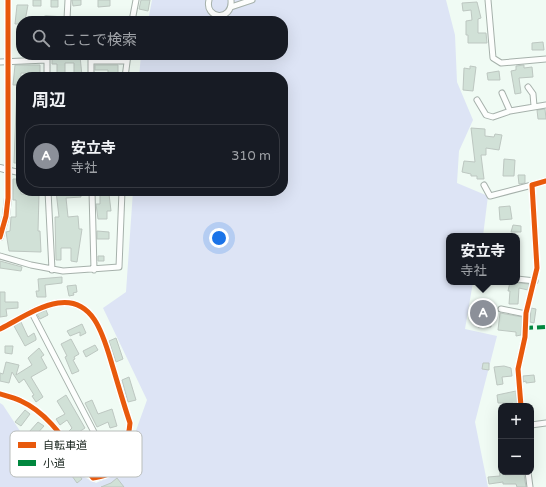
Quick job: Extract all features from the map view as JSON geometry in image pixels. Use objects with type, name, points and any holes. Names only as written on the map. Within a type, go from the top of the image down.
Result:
[{"type":"street","points":[[0,237],[8,205],[8,0]]},
{"type":"street","points":[[68,0],[68,16]]},
{"type":"street","points":[[133,16],[136,0]]},
{"type":"street","points":[[209,0],[208,4],[210,11],[215,15],[222,16],[228,13],[231,7],[231,0]]},
{"type":"street","points":[[231,7],[252,0]]},
{"type":"street","points":[[488,0],[493,58],[501,63],[546,59]]},
{"type":"street","points":[[0,62],[21,60]]},
{"type":"street","points":[[47,60],[47,72]]},
{"type":"street","points":[[91,72],[91,61],[103,60]]},
{"type":"street","points":[[126,72],[127,60]]},
{"type":"street","points":[[528,87],[533,94],[534,106]]},
{"type":"street","points":[[502,93],[510,111]]},
{"type":"street","points":[[477,100],[486,115],[493,117],[510,111],[546,105]]},
{"type":"street","points":[[0,168],[16,172]]},
{"type":"street","points":[[484,185],[490,196],[532,186],[546,180]]},
{"type":"street","points":[[521,403],[518,369],[525,337],[526,314],[535,281],[536,238],[532,186]]},
{"type":"street","points":[[48,196],[52,270]]},
{"type":"street","points":[[92,196],[94,270]]},
{"type":"street","points":[[0,256],[52,270],[94,270],[119,267],[122,196]]},
{"type":"street","points":[[520,279],[535,281]]},
{"type":"street","points":[[0,329],[43,307],[59,303],[70,303],[80,306],[90,314],[101,328],[130,423],[129,431]]},
{"type":"street","points":[[501,309],[526,314]]},
{"type":"street","points":[[32,313],[93,431]]},
{"type":"street","points":[[0,394],[21,400],[37,410],[51,422],[57,431]]},
{"type":"street","points":[[534,425],[546,423]]},
{"type":"street","points":[[528,475],[530,487]]},
{"type":"shaded area","points":[[152,0],[446,0],[455,35],[457,82],[473,120],[459,151],[457,183],[488,196],[483,233],[446,233],[446,285],[472,285],[465,329],[497,336],[475,422],[488,487],[0,487],[0,403],[3,405],[20,431],[10,431],[10,477],[84,477],[96,483],[110,477],[142,477],[142,431],[136,431],[147,400],[103,308],[126,292],[133,196],[288,196],[288,72],[139,72],[141,60],[288,60],[288,16],[149,16]]},
{"type":"building","points":[[33,0],[41,0],[41,6],[33,6]]},
{"type":"building","points":[[51,0],[58,0],[58,7],[51,7]]},
{"type":"building","points":[[72,0],[81,0],[81,5],[73,6]]},
{"type":"building","points":[[98,0],[110,0],[110,6],[98,7]]},
{"type":"building","points":[[141,0],[150,0],[148,11],[139,9]]},
{"type":"building","points":[[477,2],[481,18],[478,19],[478,33],[486,33],[487,43],[468,43],[468,35],[466,35],[466,21],[472,20],[471,10],[463,11],[462,3]]},
{"type":"building","points":[[17,5],[28,5],[26,16],[16,16],[15,24]]},
{"type":"building","points":[[543,42],[544,50],[532,50],[532,43]]},
{"type":"building","points":[[52,60],[80,60],[82,72],[74,72],[74,63],[65,63],[65,72],[57,72],[57,64],[52,64]]},
{"type":"building","points":[[15,65],[40,65],[40,72],[16,72],[16,85],[13,85]]},
{"type":"building","points":[[95,65],[118,65],[118,72],[95,70]]},
{"type":"building","points":[[524,65],[524,68],[532,67],[533,77],[519,78],[521,93],[515,94],[511,71],[516,70],[516,66]]},
{"type":"building","points":[[470,66],[476,67],[473,91],[463,90],[464,68],[470,69]]},
{"type":"building","points":[[499,71],[500,80],[488,80],[487,73]]},
{"type":"building","points":[[545,109],[546,119],[538,119],[537,110]]},
{"type":"building","points":[[16,111],[16,163],[14,163]]},
{"type":"building","points":[[471,128],[485,129],[485,136],[494,137],[495,134],[502,135],[499,150],[486,148],[486,155],[481,155],[484,179],[477,179],[477,176],[471,176],[471,174],[462,172],[464,161],[475,162]]},
{"type":"building","points":[[504,159],[515,160],[514,176],[503,176]]},
{"type":"building","points":[[518,175],[525,175],[525,183],[519,184]]},
{"type":"building","points":[[13,179],[16,179],[16,196],[39,196],[38,231],[40,231],[41,252],[9,251],[6,232],[10,231],[11,217],[16,217],[16,200],[13,200]]},
{"type":"building","points":[[57,196],[81,196],[66,198],[68,217],[78,216],[79,229],[82,229],[77,262],[71,261],[71,248],[61,248],[61,260],[56,260],[55,217],[59,217]]},
{"type":"building","points":[[100,196],[109,196],[111,211],[107,211],[107,219],[98,219],[96,204],[100,204]]},
{"type":"building","points":[[510,206],[512,219],[500,220],[499,207]]},
{"type":"building","points":[[513,225],[521,226],[521,232],[511,232]]},
{"type":"building","points":[[97,231],[109,232],[109,239],[97,239]]},
{"type":"building","points":[[98,256],[104,256],[104,261],[98,261]]},
{"type":"building","points":[[0,261],[22,267],[21,271],[0,268]]},
{"type":"building","points":[[62,277],[62,283],[45,285],[46,297],[37,297],[36,291],[39,291],[38,279]]},
{"type":"building","points":[[520,283],[529,284],[528,290],[519,288],[518,304],[509,304],[510,291],[508,291],[509,285],[520,285]]},
{"type":"building","points":[[76,285],[77,292],[73,293],[74,295],[69,296],[67,286]]},
{"type":"building","points":[[0,292],[5,292],[5,302],[18,302],[18,308],[6,309],[7,316],[0,317]]},
{"type":"building","points":[[478,307],[492,309],[491,327],[478,327],[478,320],[475,320],[475,309]]},
{"type":"building","points":[[531,308],[536,309],[534,323],[530,322]]},
{"type":"building","points":[[46,310],[48,315],[40,319],[37,314]]},
{"type":"building","points":[[500,313],[522,317],[521,335],[516,336],[516,332],[498,330]]},
{"type":"building","points":[[21,322],[28,337],[34,333],[36,338],[36,340],[25,346],[14,326]]},
{"type":"building","points":[[82,324],[86,333],[80,336],[80,332],[70,336],[67,331]]},
{"type":"building","points":[[116,338],[123,359],[116,362],[109,341]]},
{"type":"building","points":[[71,339],[79,354],[74,357],[75,359],[73,360],[79,371],[72,374],[65,357],[67,356],[61,344]]},
{"type":"building","points":[[95,345],[98,350],[86,357],[83,351]]},
{"type":"building","points":[[5,346],[13,346],[12,354],[5,353]]},
{"type":"building","points":[[39,348],[44,355],[41,357],[47,368],[31,377],[43,397],[36,402],[32,396],[34,395],[24,379],[19,383],[12,372],[9,383],[0,381],[0,373],[3,374],[6,362],[19,365],[16,375],[32,365],[28,358]]},
{"type":"building","points":[[483,363],[489,363],[489,370],[482,369]]},
{"type":"building","points":[[504,366],[511,368],[512,376],[502,377],[503,384],[497,385],[494,367]]},
{"type":"building","points":[[534,375],[535,382],[523,382],[523,376]]},
{"type":"building","points":[[129,377],[136,400],[128,402],[122,380]]},
{"type":"building","points":[[516,391],[517,403],[498,403],[497,395]]},
{"type":"building","points":[[66,395],[85,428],[80,431],[69,431],[72,428],[67,420],[60,425],[56,419],[65,414],[57,401]]},
{"type":"building","points":[[92,400],[98,414],[112,409],[117,426],[110,428],[108,422],[97,427],[85,403]]},
{"type":"building","points":[[25,410],[30,414],[21,426],[15,422]]},
{"type":"building","points":[[38,422],[44,426],[39,431],[30,431]]},
{"type":"building","points":[[524,475],[526,487],[517,487],[516,484],[503,484],[503,482],[489,484],[488,477]]},
{"type":"building","points":[[73,477],[81,477],[82,479],[77,483]]},
{"type":"building","points":[[117,478],[124,487],[101,487],[111,483]]},
{"type":"marked path","points":[[525,328],[546,327]]},
{"type":"cycle path","points":[[0,237],[6,216],[8,198],[8,0]]},
{"type":"cycle path","points":[[521,403],[518,369],[525,337],[526,313],[537,268],[532,185],[546,181]]},
{"type":"cycle path","points":[[0,329],[43,307],[58,303],[71,303],[82,307],[90,314],[103,336],[130,423],[129,431]]},
{"type":"cycle path","points":[[0,394],[14,398],[33,408],[57,431]]},
{"type":"cycle path","points":[[92,477],[98,477]]},
{"type":"place","name":"安立寺","points":[[483,313]]}]
